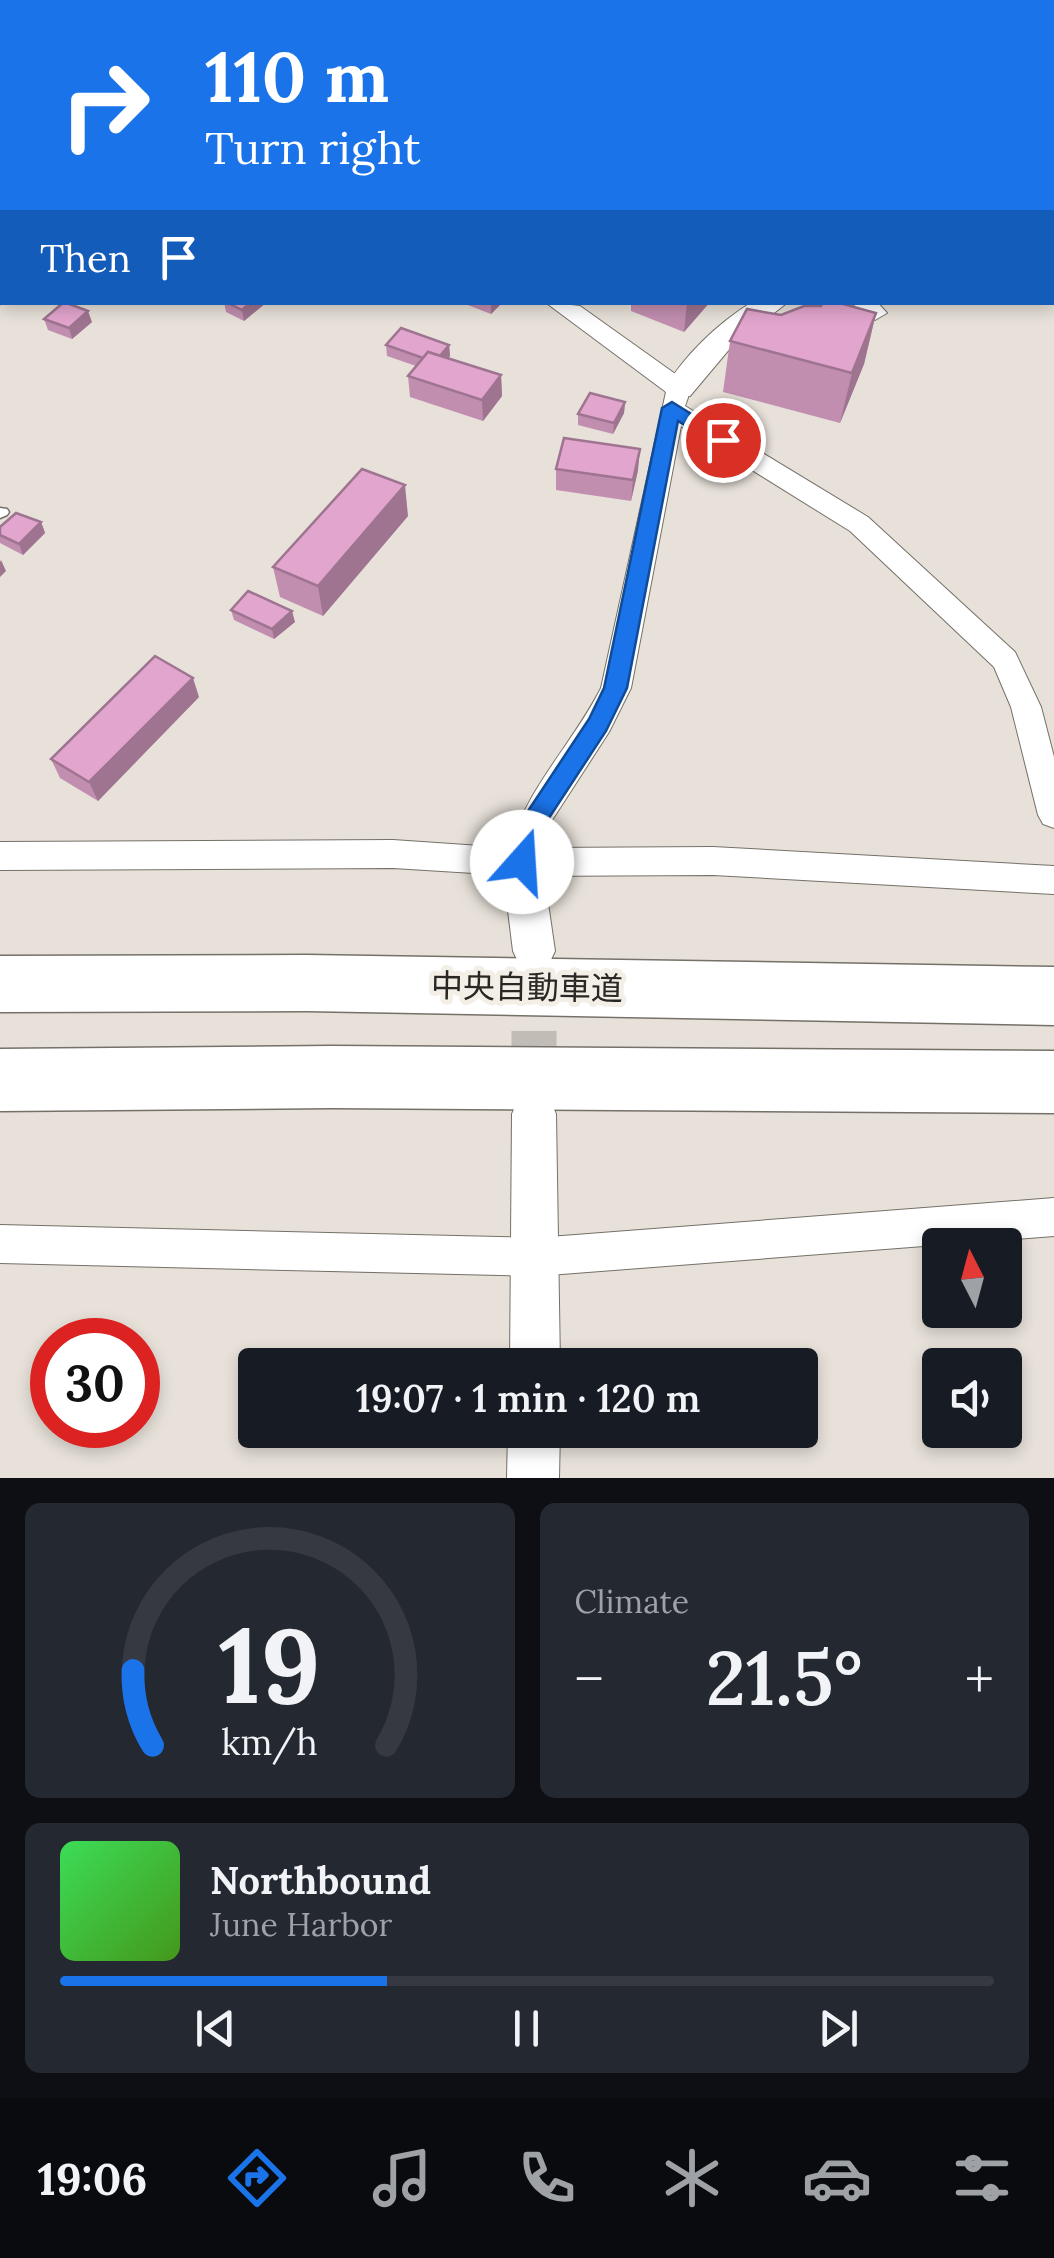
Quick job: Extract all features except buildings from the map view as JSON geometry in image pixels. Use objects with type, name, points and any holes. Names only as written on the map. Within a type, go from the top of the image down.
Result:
[{"type":"highway","name":"中央自動車道","points":[[0,984],[307,983],[1054,996]]},
{"type":"highway","points":[[0,1080],[352,1077],[1054,1082]]},
{"type":"street","points":[[562,305],[638,363],[675,399],[860,524],[1006,660],[1026,707],[1054,815]]},
{"type":"street","points":[[534,951],[522,862],[532,824],[598,724],[616,688],[675,399],[708,352],[738,322],[769,305]]},
{"type":"street","points":[[0,856],[374,854],[522,862],[712,861],[1054,880]]},
{"type":"street","points":[[534,1114],[535,1348]]},
{"type":"street","points":[[0,1244],[536,1257],[1054,1218]]},
{"type":"street","points":[[533,1478],[534,1448]]},
{"type":"tunnel","points":[[534,964],[534,1099]]},
{"type":"route","points":[[522,862],[532,824],[598,724],[616,688],[672,408],[723,440]]}]
